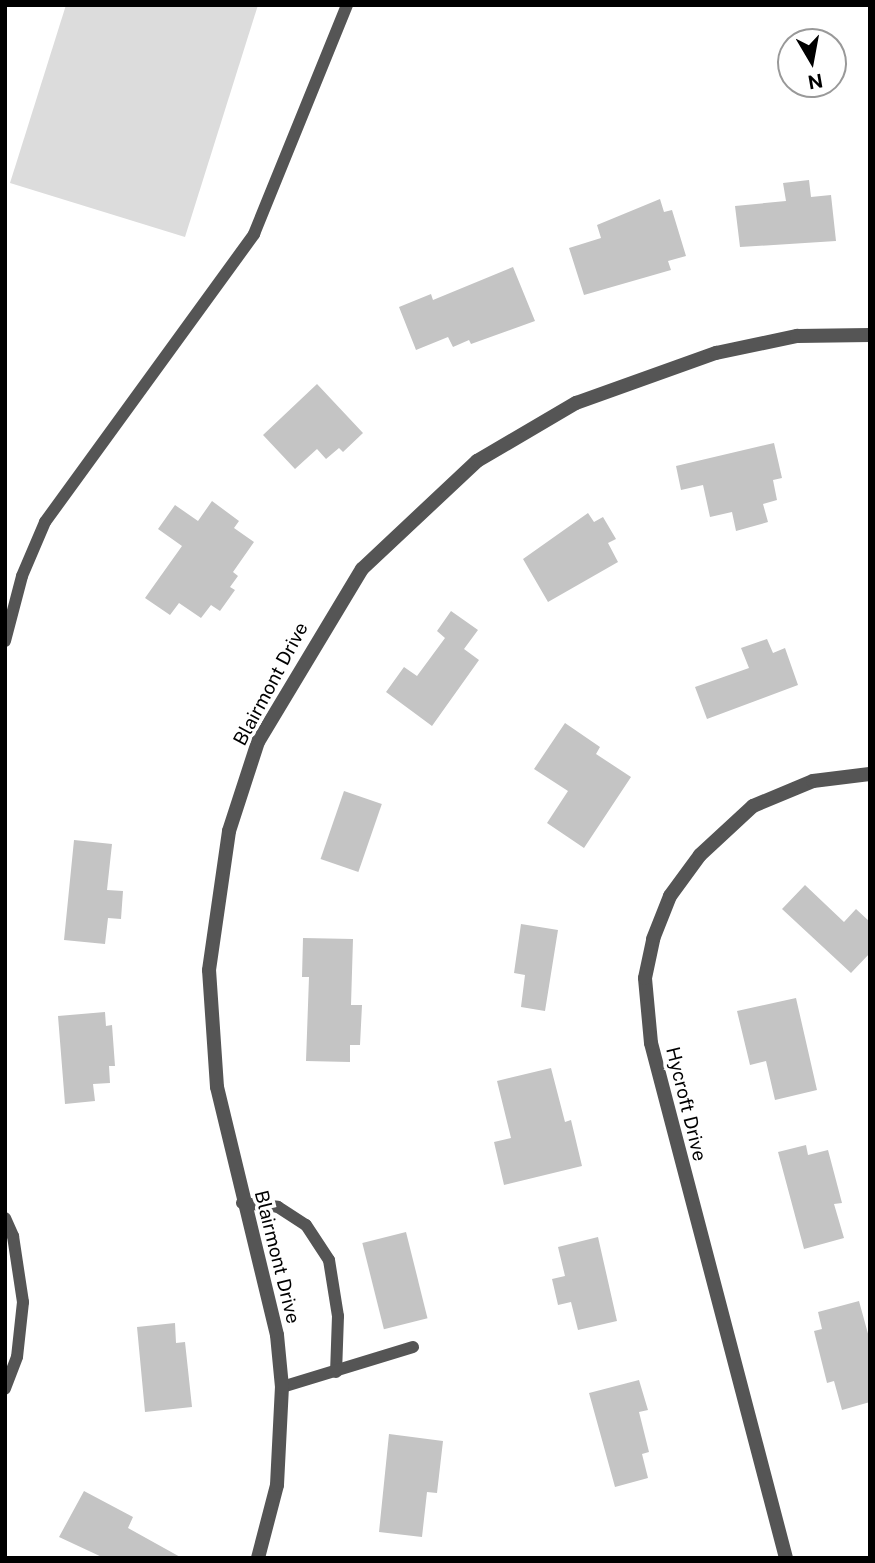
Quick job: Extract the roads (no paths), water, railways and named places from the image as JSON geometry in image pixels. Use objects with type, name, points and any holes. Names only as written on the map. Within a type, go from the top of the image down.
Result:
[{"type":"street","name":"Blairmont Drive","points":[[258,1558],[277,1485],[282,1387],[277,1335],[242,1203],[217,1087],[209,970],[229,831],[258,742],[362,569],[477,461],[576,403],[716,353],[797,336],[870,335]]},
{"type":"street","name":"Hycroft Drive","points":[[786,1558],[651,1043],[645,978],[653,939],[670,896],[700,855],[753,806],[813,780],[870,774]]},
{"type":"lane","points":[[5,641],[22,576],[46,522],[254,234],[347,5]]},
{"type":"lane","points":[[242,1203],[278,1207],[306,1225],[329,1260],[338,1316],[336,1372]]},
{"type":"lane","points":[[5,1218],[13,1236],[23,1302],[17,1357],[5,1389]]},
{"type":"lane","points":[[282,1387],[413,1347]]}]
